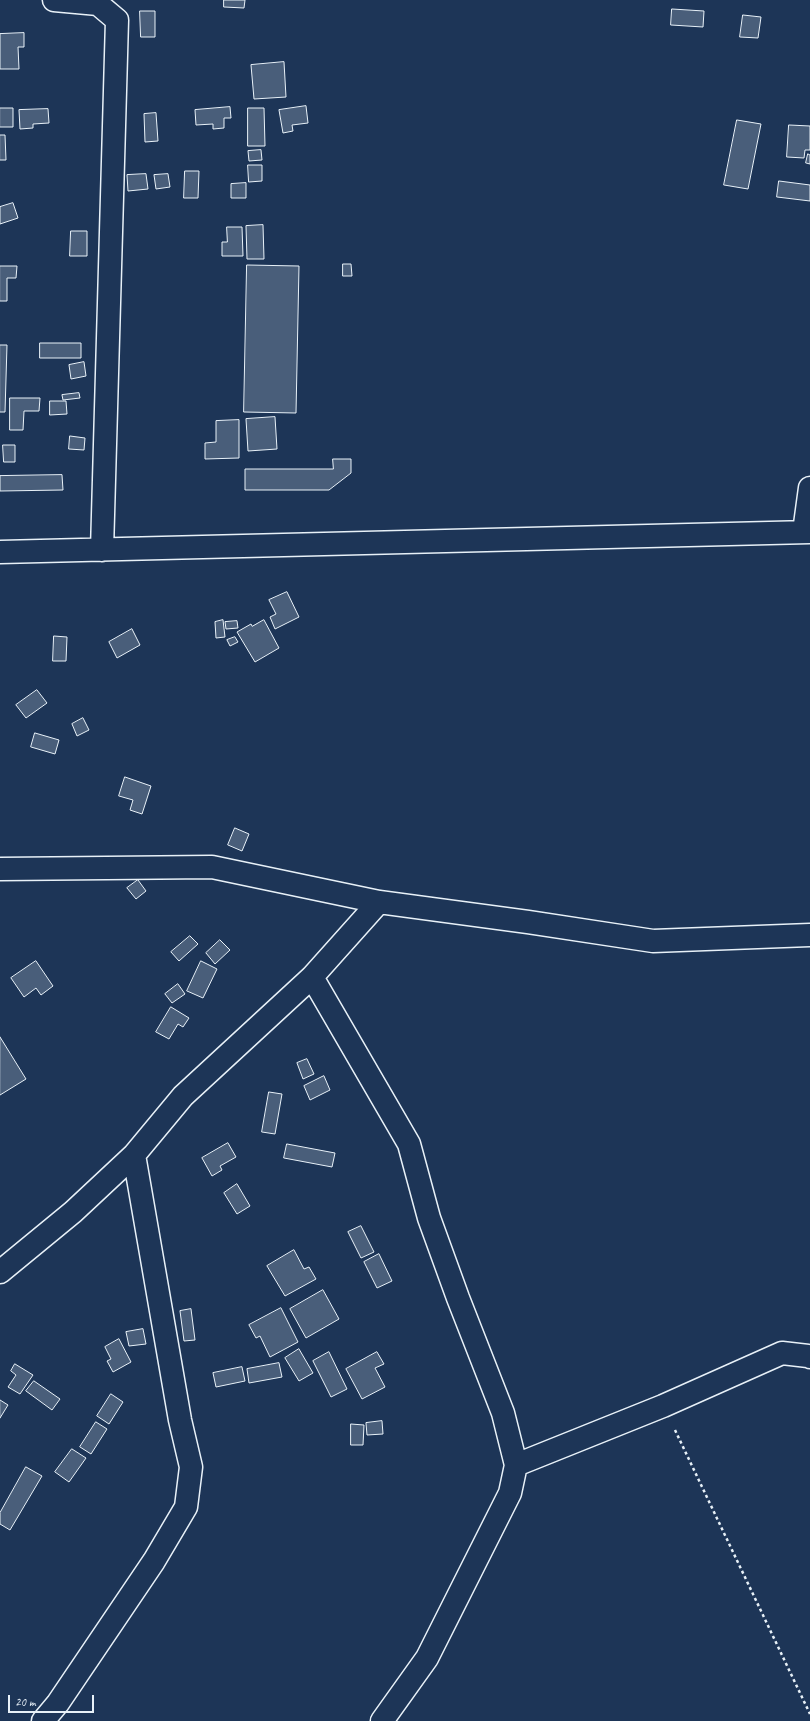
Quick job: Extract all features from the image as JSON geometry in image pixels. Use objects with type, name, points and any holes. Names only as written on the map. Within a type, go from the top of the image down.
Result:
[{"type":"street","points":[[54,0],[98,4],[117,20],[102,550]]},
{"type":"street","points":[[0,552],[807,532],[810,488]]},
{"type":"street","points":[[0,869],[212,867],[379,902],[653,941],[810,936]]},
{"type":"street","points":[[0,1272],[72,1212],[134,1156],[183,1096],[312,977],[379,902]]},
{"type":"street","points":[[312,977],[409,1144],[429,1218],[458,1298],[503,1413],[516,1465],[510,1493],[427,1658],[382,1721]]},
{"type":"street","points":[[43,1721],[58,1702],[154,1560],[186,1507],[191,1467],[180,1420],[134,1156]]},
{"type":"street","points":[[516,1465],[663,1406],[782,1352],[810,1357]]},
{"type":"path","points":[[663,1406],[810,1714]]},
{"type":"building","points":[[224,0],[245,0],[244,8],[224,7]]},
{"type":"building","points":[[672,9],[704,11],[703,27],[671,25]]},
{"type":"building","points":[[140,11],[155,11],[155,37],[141,37]]},
{"type":"building","points":[[743,15],[761,17],[758,38],[740,37]]},
{"type":"building","points":[[24,33],[24,47],[18,47],[19,69],[0,69],[0,34]]},
{"type":"building","points":[[284,62],[286,97],[254,99],[251,65]]},
{"type":"building","points":[[306,106],[308,123],[292,125],[293,131],[283,133],[279,110]]},
{"type":"building","points":[[230,107],[231,118],[224,118],[224,128],[213,129],[213,124],[196,125],[195,110]]},
{"type":"building","points":[[0,108],[13,108],[13,127],[0,127]]},
{"type":"building","points":[[248,108],[264,108],[265,146],[248,146]]},
{"type":"building","points":[[48,109],[49,123],[33,124],[33,128],[20,129],[19,110]]},
{"type":"building","points":[[156,113],[158,141],[145,142],[144,114]]},
{"type":"building","points":[[737,120],[761,124],[748,189],[724,185]]},
{"type":"building","points":[[789,125],[810,126],[810,150],[805,150],[804,158],[787,157]]},
{"type":"building","points":[[0,135],[5,135],[6,160],[0,160]]},
{"type":"building","points":[[261,150],[262,160],[249,161],[248,151]]},
{"type":"building","points":[[808,154],[810,155],[810,164],[806,163]]},
{"type":"building","points":[[248,165],[262,165],[262,181],[249,182]]},
{"type":"building","points":[[185,171],[199,171],[198,198],[184,198]]},
{"type":"building","points":[[146,174],[148,189],[128,191],[127,175]]},
{"type":"building","points":[[168,174],[170,187],[156,189],[154,175]]},
{"type":"building","points":[[779,181],[810,185],[810,201],[777,197]]},
{"type":"building","points":[[246,183],[246,198],[231,198],[231,184]]},
{"type":"building","points":[[13,203],[18,218],[0,224],[0,207]]},
{"type":"building","points":[[263,225],[264,259],[247,259],[246,226]]},
{"type":"building","points":[[227,227],[242,227],[243,256],[222,256],[222,242],[227,242]]},
{"type":"building","points":[[71,231],[87,231],[87,256],[70,256]]},
{"type":"building","points":[[343,264],[351,264],[352,276],[343,276]]},
{"type":"building","points":[[247,265],[299,266],[296,413],[244,412]]},
{"type":"building","points":[[0,266],[17,266],[16,278],[7,278],[7,301],[0,301]]},
{"type":"building","points":[[40,343],[81,343],[81,358],[40,358]]},
{"type":"building","points":[[0,345],[7,345],[5,412],[0,412]]},
{"type":"building","points":[[84,362],[86,376],[71,379],[69,365]]},
{"type":"building","points":[[79,393],[80,398],[63,400],[62,395]]},
{"type":"building","points":[[10,398],[40,398],[39,411],[24,411],[23,430],[10,430]]},
{"type":"building","points":[[50,401],[66,401],[67,414],[50,415]]},
{"type":"building","points":[[275,417],[277,449],[248,451],[246,419]]},
{"type":"building","points":[[239,420],[239,458],[205,459],[205,443],[216,442],[216,421]]},
{"type":"building","points":[[70,436],[85,438],[84,450],[69,449]]},
{"type":"building","points":[[3,445],[15,445],[15,462],[4,462]]},
{"type":"building","points":[[333,459],[351,459],[351,473],[329,490],[245,490],[245,469],[333,469]]},
{"type":"building","points":[[62,475],[63,490],[0,491],[0,476]]},
{"type":"building","points":[[287,592],[299,617],[275,629],[270,617],[276,614],[269,600]]},
{"type":"building","points":[[223,620],[225,637],[216,638],[215,622]]},
{"type":"building","points":[[264,620],[279,648],[255,662],[237,632],[251,624],[252,626]]},
{"type":"building","points":[[237,621],[238,628],[226,629],[225,622]]},
{"type":"building","points":[[132,629],[140,645],[117,658],[109,642]]},
{"type":"building","points":[[54,636],[67,637],[66,661],[53,661]]},
{"type":"building","points":[[235,637],[238,642],[230,646],[227,640]]},
{"type":"building","points":[[37,690],[47,703],[26,718],[16,705]]},
{"type":"building","points":[[83,718],[89,730],[77,736],[72,724]]},
{"type":"building","points":[[35,733],[59,740],[55,754],[31,747]]},
{"type":"building","points":[[125,777],[151,786],[142,814],[130,810],[133,800],[119,796]]},
{"type":"building","points":[[235,828],[249,834],[242,851],[228,845]]},
{"type":"building","points":[[138,880],[146,891],[136,899],[127,888]]},
{"type":"building","points":[[190,936],[198,944],[179,961],[171,952]]},
{"type":"building","points":[[220,940],[230,950],[215,964],[206,953]]},
{"type":"building","points":[[36,961],[53,986],[41,995],[36,988],[24,997],[11,978]]},
{"type":"building","points":[[201,961],[217,969],[203,998],[187,991]]},
{"type":"building","points":[[178,984],[185,994],[172,1003],[165,994]]},
{"type":"building","points":[[171,1007],[189,1018],[183,1027],[178,1024],[169,1039],[156,1032]]},
{"type":"building","points":[[0,1037],[26,1079],[0,1095]]},
{"type":"building","points":[[307,1059],[314,1074],[303,1079],[297,1063]]},
{"type":"building","points":[[324,1076],[330,1090],[310,1100],[304,1086]]},
{"type":"building","points":[[269,1092],[282,1094],[275,1134],[262,1132]]},
{"type":"building","points":[[228,1143],[236,1157],[220,1166],[222,1170],[212,1176],[202,1158]]},
{"type":"building","points":[[287,1144],[335,1153],[332,1167],[284,1158]]},
{"type":"building","points":[[237,1184],[250,1206],[237,1214],[224,1193]]},
{"type":"building","points":[[361,1226],[374,1252],[361,1258],[348,1232]]},
{"type":"building","points":[[294,1250],[304,1269],[309,1267],[316,1279],[285,1296],[267,1266]]},
{"type":"building","points":[[379,1254],[392,1281],[377,1288],[364,1262]]},
{"type":"building","points":[[323,1290],[339,1319],[306,1338],[290,1309]]},
{"type":"building","points":[[281,1308],[298,1342],[270,1357],[260,1336],[256,1338],[249,1325]]},
{"type":"building","points":[[191,1309],[195,1340],[184,1341],[180,1311]]},
{"type":"building","points":[[143,1329],[146,1344],[129,1346],[126,1332]]},
{"type":"building","points":[[119,1339],[131,1362],[113,1372],[107,1361],[111,1359],[105,1347]]},
{"type":"building","points":[[299,1349],[313,1373],[299,1381],[285,1358]]},
{"type":"building","points":[[329,1352],[347,1389],[331,1397],[313,1361]]},
{"type":"building","points":[[377,1352],[384,1364],[375,1368],[385,1387],[362,1399],[346,1369]]},
{"type":"building","points":[[279,1363],[282,1377],[249,1383],[247,1369]]},
{"type":"building","points":[[15,1364],[33,1375],[20,1394],[8,1387],[16,1375],[11,1371]]},
{"type":"building","points":[[242,1367],[245,1381],[216,1387],[213,1373]]},
{"type":"building","points":[[34,1381],[60,1399],[52,1410],[26,1391]]},
{"type":"building","points":[[111,1394],[123,1402],[109,1424],[97,1416]]},
{"type":"building","points":[[0,1400],[8,1405],[0,1418]]},
{"type":"building","points":[[382,1421],[383,1434],[367,1435],[366,1423]]},
{"type":"building","points":[[96,1422],[107,1429],[91,1454],[80,1447]]},
{"type":"building","points":[[351,1424],[364,1425],[363,1445],[351,1445]]},
{"type":"building","points":[[72,1449],[86,1458],[69,1482],[55,1472]]},
{"type":"building","points":[[26,1467],[42,1476],[10,1530],[0,1524],[0,1513]]}]
